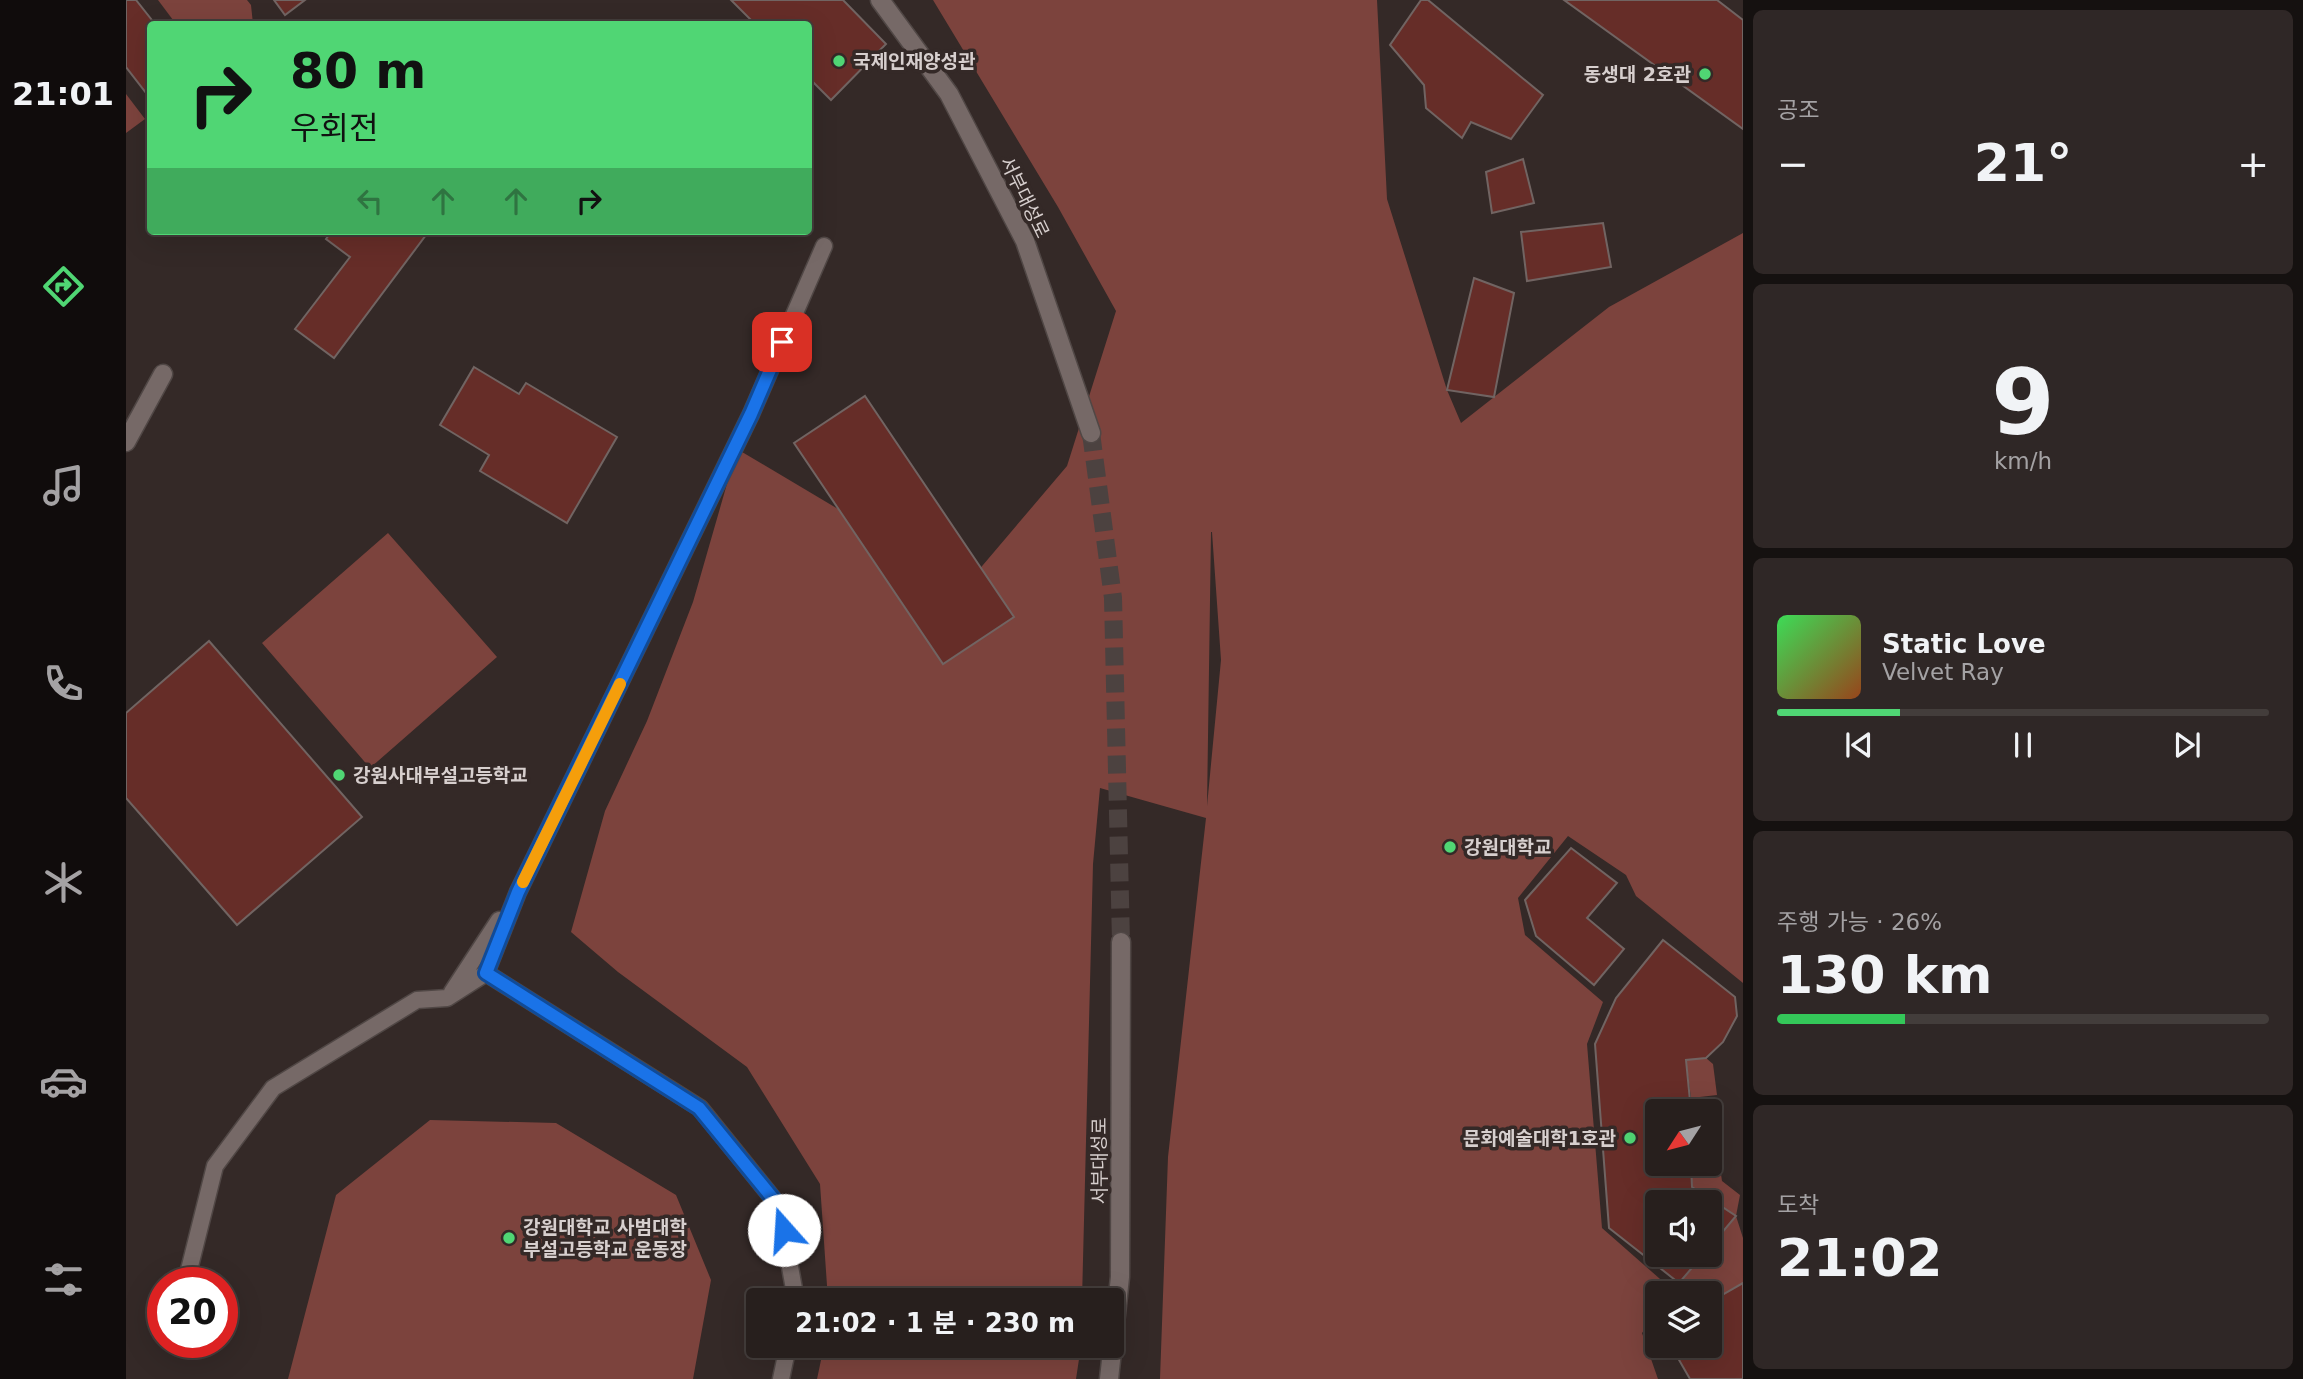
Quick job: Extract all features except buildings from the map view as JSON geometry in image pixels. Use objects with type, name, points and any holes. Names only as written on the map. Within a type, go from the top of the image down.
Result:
[{"type":"street","name":"서부대성로","points":[[880,0],[949,94],[1026,241],[1091,433]]},
{"type":"street","points":[[126,442],[163,374]]},
{"type":"street","name":"서부대성로","points":[[1109,1379],[1120,1277],[1121,942]]},
{"type":"lane","points":[[190,1267],[215,1166],[273,1088],[417,1000],[447,998],[486,973],[518,892],[751,414],[824,246]]},
{"type":"lane","points":[[447,998],[518,892]]},
{"type":"lane","points":[[486,973],[699,1108],[779,1206],[794,1288]]},
{"type":"lane","points":[[781,1379],[785,1358]]},
{"type":"shaded area","points":[[158,0],[247,0],[251,5],[253,21],[174,21]]},
{"type":"shaded area","name":"강원대학교","points":[[933,0],[1377,0],[1387,199],[1447,390],[1461,423],[1609,307],[1743,233],[1743,983],[1636,896],[1626,875],[1568,836],[1518,898],[1525,935],[1603,1002],[1587,1044],[1602,1228],[1662,1281],[1645,1281],[1645,1329],[1642,1333],[1645,1358],[1651,1358],[1658,1379],[1160,1379],[1168,1157],[1206,818],[1100,788],[1093,864],[1082,1288],[827,1288],[820,1184],[747,1067],[618,972],[571,932],[605,811],[647,721],[693,602],[737,449],[966,585],[1067,466],[1116,311],[1058,207]],"holes":[[[1211,532],[1212,532],[1221,660],[1207,806]]]},
{"type":"shaded area","points":[[126,94],[145,119],[126,133]]},
{"type":"shaded area","points":[[388,533],[497,657],[370,768],[262,643]]},
{"type":"shaded area","points":[[1706,1058],[1713,1064],[1717,1095],[1691,1098],[1686,1060]]},
{"type":"shaded area","name":"강원대학교 사범대학 부설고등학교 운동장","points":[[430,1120],[556,1123],[676,1195],[711,1280],[693,1379],[288,1379],[336,1195]]},
{"type":"shaded area","points":[[1692,1176],[1721,1176],[1722,1181],[1740,1195],[1736,1216],[1722,1207],[1722,1190],[1697,1190],[1692,1187]]},
{"type":"shaded area","points":[[1736,1216],[1743,1238],[1743,1283],[1722,1295],[1722,1281],[1681,1281],[1693,1267],[1722,1267],[1722,1233]]},
{"type":"shaded area","points":[[821,1358],[1079,1358],[1076,1379],[817,1379]]},
{"type":"tunnel","points":[[1091,433],[1113,598],[1121,942]]},
{"type":"slow traffic","points":[[523,882],[620,684]]},
{"type":"place","name":"국제인재양성관","points":[[839,61]]},
{"type":"place","name":"동생대 2호관","points":[[1705,74]]},
{"type":"place","name":"강원사대부설고등학교","points":[[339,775]]},
{"type":"place","name":"강원대학교","points":[[1450,847]]},
{"type":"place","name":"문화예술대학1호관","points":[[1630,1138]]},
{"type":"place","name":"강원대학교 사범대학 부설고등학교 운동장","points":[[509,1238]]},
{"type":"route","points":[[782,342],[751,414],[518,892],[486,973],[699,1108],[779,1206],[784,1230]]}]
